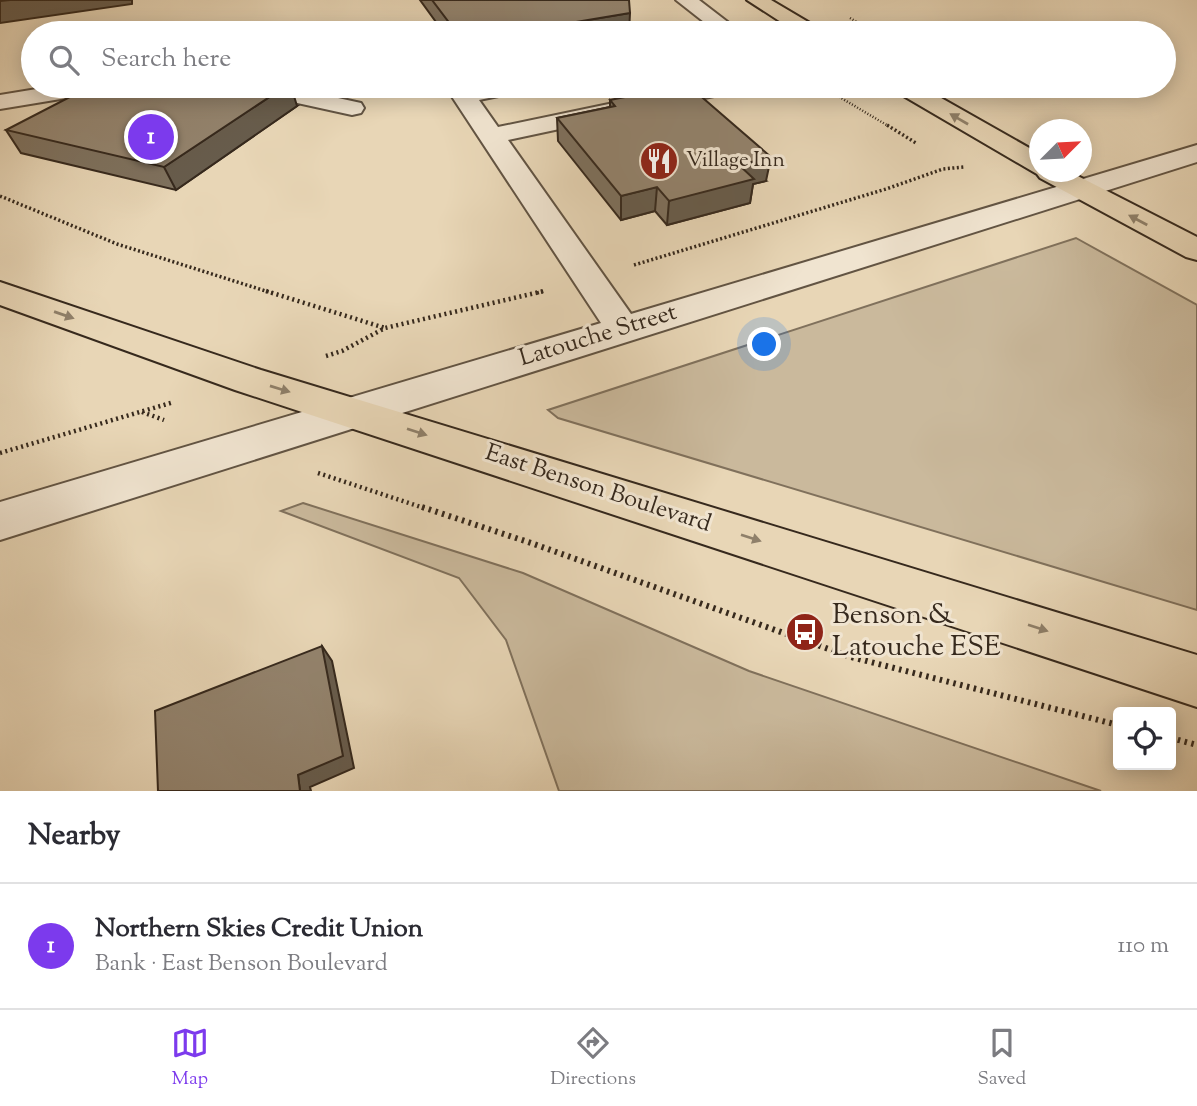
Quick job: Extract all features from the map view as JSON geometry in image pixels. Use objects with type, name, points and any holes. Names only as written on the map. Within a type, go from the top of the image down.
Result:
[{"type":"main road","points":[[757,0],[787,21]]},
{"type":"main road","points":[[924,98],[1029,160]]},
{"type":"main road","points":[[1067,182],[1197,250]]},
{"type":"main road","name":"East Benson Boulevard","points":[[0,293],[248,380],[1197,681]]},
{"type":"street","points":[[686,0],[715,21]]},
{"type":"street","points":[[0,102],[24,98]]},
{"type":"street","points":[[466,98],[623,329]]},
{"type":"street","points":[[491,136],[672,98]]},
{"type":"street","name":"Latouche Street","points":[[0,521],[1197,153]]},
{"type":"path","points":[[342,351],[385,328],[588,278],[886,189],[943,169],[976,166]]},
{"type":"path","points":[[0,196],[117,244],[385,328]]},
{"type":"path","points":[[0,453],[142,412]]},
{"type":"path","points":[[357,487],[531,542],[851,657],[1113,724]]},
{"type":"path","points":[[1176,739],[1197,745]]},
{"type":"shaded area","points":[[1076,238],[1197,305],[1197,610],[558,418],[548,410]]},
{"type":"shaded area","points":[[303,503],[523,573],[749,671],[1101,791],[559,791],[506,640],[459,578],[281,511]]},
{"type":"building","points":[[432,0],[629,0],[630,13],[582,21],[448,21]]},
{"type":"building","points":[[68,98],[268,98],[164,167],[6,130]]},
{"type":"building","name":"Village Inn","points":[[703,98],[771,157],[739,165],[754,179],[669,201],[657,187],[621,196],[557,118],[615,106],[610,100]]},
{"type":"building","points":[[322,646],[343,756],[298,775],[300,791],[158,791],[155,711]]},
{"type":"place","name":"Northern Skies Credit Union","points":[[151,137]]},
{"type":"place","name":"Village Inn","points":[[659,161]]},
{"type":"place","name":"Benson & Latouche ESE","points":[[805,632]]}]
